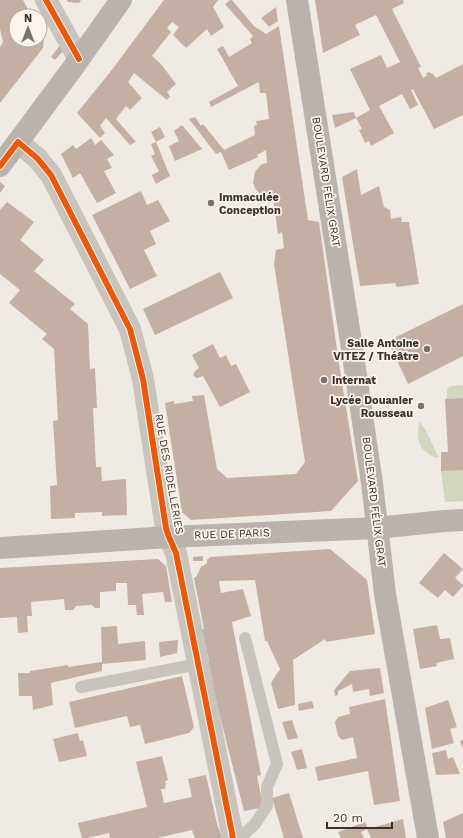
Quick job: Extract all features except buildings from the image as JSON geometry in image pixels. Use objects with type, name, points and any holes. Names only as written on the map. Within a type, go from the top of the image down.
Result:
[{"type":"main road","points":[[0,166],[121,0]]},
{"type":"main road","name":"BOULEVARD FÉLIX GRAT","points":[[297,0],[372,483],[386,600],[428,838]]},
{"type":"main road","name":"RUE DE PARIS","points":[[0,548],[169,537],[377,528],[463,520]]},
{"type":"street","points":[[46,0],[79,59]]},
{"type":"street","name":"RUE DES RIDELLERIES","points":[[18,142],[37,158],[51,175],[130,329],[143,379],[164,518],[169,537],[176,553],[233,838]]},
{"type":"lane","points":[[240,838],[255,824],[267,806],[267,787],[277,764],[246,638]]},
{"type":"lane","points":[[81,687],[198,664]]},
{"type":"green space","points":[[463,385],[463,398],[447,399],[447,389],[451,386]]},
{"type":"green space","points":[[419,421],[427,433],[438,458],[425,451],[420,444],[418,435]]},
{"type":"green space","points":[[463,470],[463,501],[445,502],[441,471]]},
{"type":"cycle path","points":[[46,0],[79,59]]},
{"type":"cycle path","points":[[0,166],[18,142],[37,158],[51,175],[130,329],[143,379],[166,528],[176,553],[233,838]]},
{"type":"place","name":"Immaculée Conception","points":[[211,203]]},
{"type":"place","name":"Salle Antoine VITEZ / Théâtre","points":[[427,349]]},
{"type":"place","name":"Internat","points":[[324,380]]},
{"type":"place","name":"Lycée Douanier Rousseau","points":[[421,406]]}]
